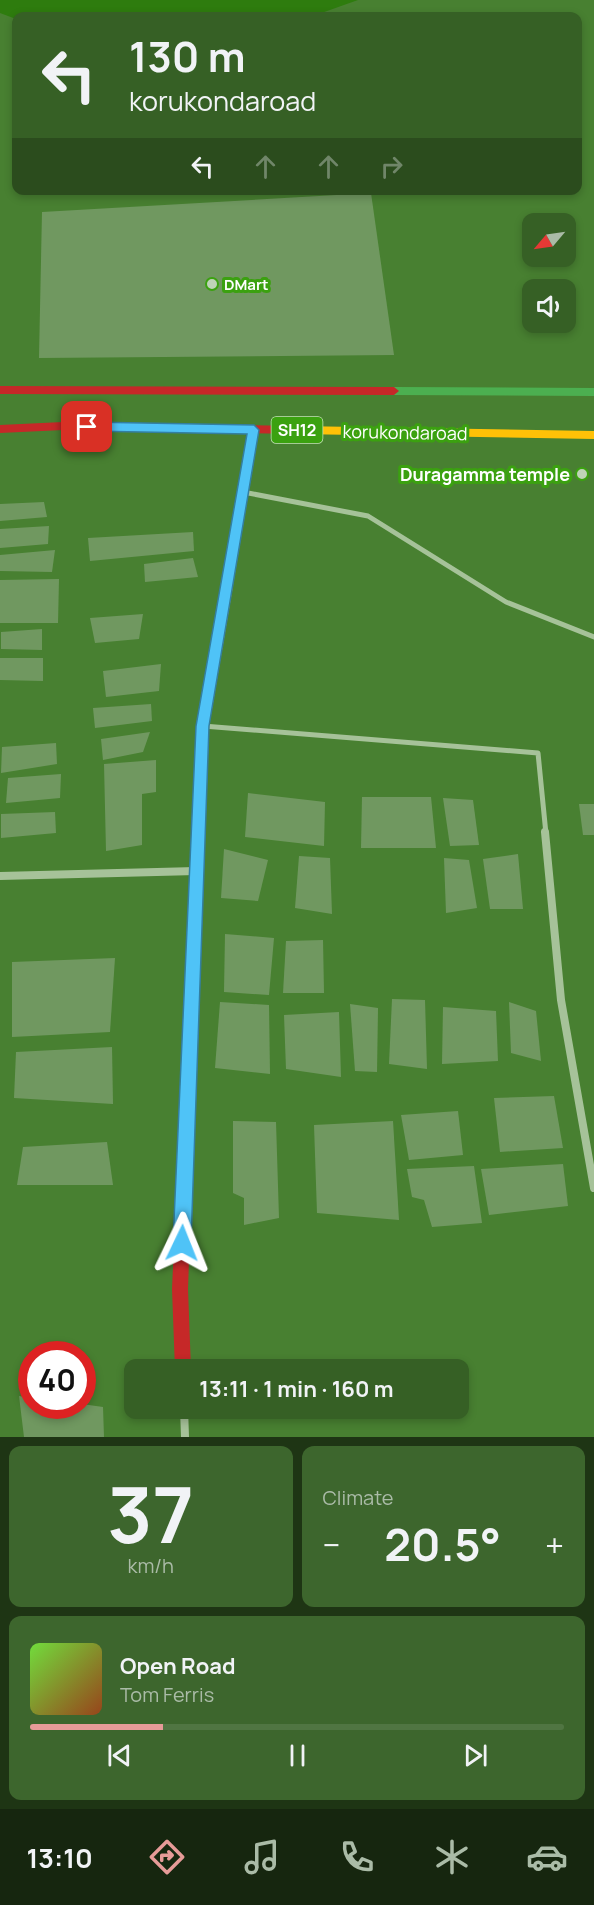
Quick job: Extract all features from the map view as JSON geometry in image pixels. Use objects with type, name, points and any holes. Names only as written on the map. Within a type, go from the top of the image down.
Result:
[{"type":"main road","name":"SH12","points":[[0,390],[594,392]]},
{"type":"main road","name":"korukondaroad","points":[[0,429],[63,426],[594,435]]},
{"type":"main road","points":[[183,1359],[180,1289],[202,726],[254,430]]},
{"type":"street","points":[[243,492],[368,516],[506,602],[594,637]]},
{"type":"street","points":[[202,726],[538,753],[561,1000],[594,1188]]},
{"type":"street","points":[[0,876],[196,871]]},
{"type":"street","points":[[184,1419],[185,1437]]},
{"type":"shaded area","points":[[0,0],[358,0],[324,12],[12,12],[12,18],[0,13]]},
{"type":"building","name":"DMart","points":[[336,195],[371,195],[394,355],[39,358],[42,212]]},
{"type":"building","points":[[44,502],[47,517],[0,521],[0,504]]},
{"type":"building","points":[[49,526],[48,544],[0,548],[0,529]]},
{"type":"building","points":[[193,532],[194,551],[90,561],[88,538]]},
{"type":"building","points":[[55,550],[52,572],[0,571],[0,555]]},
{"type":"building","points":[[193,558],[198,577],[145,582],[144,564]]},
{"type":"building","points":[[59,579],[58,623],[0,623],[0,580]]},
{"type":"building","points":[[143,614],[139,639],[95,643],[90,618]]},
{"type":"building","points":[[42,629],[42,650],[1,649],[1,632]]},
{"type":"building","points":[[0,658],[43,658],[43,681],[0,680]]},
{"type":"building","points":[[161,664],[159,691],[106,697],[103,671]]},
{"type":"building","points":[[151,704],[152,721],[95,728],[93,708]]},
{"type":"building","points":[[150,732],[143,752],[103,760],[101,739]]},
{"type":"building","points":[[56,743],[57,764],[1,773],[2,747]]},
{"type":"building","points":[[156,760],[156,792],[142,794],[142,845],[106,851],[104,764]]},
{"type":"building","points":[[61,774],[60,798],[6,803],[8,778]]},
{"type":"building","points":[[248,793],[325,802],[324,846],[245,837]]},
{"type":"building","points":[[362,797],[431,797],[436,848],[361,848]]},
{"type":"building","points":[[443,798],[473,800],[479,845],[450,846]]},
{"type":"building","points":[[579,804],[594,804],[594,835],[583,835]]},
{"type":"building","points":[[55,812],[56,833],[1,838],[1,814]]},
{"type":"building","points":[[224,849],[268,860],[258,901],[221,898]]},
{"type":"building","points":[[518,854],[523,909],[490,909],[483,859]]},
{"type":"building","points":[[299,856],[330,858],[332,914],[295,908]]},
{"type":"building","points":[[444,858],[469,860],[477,908],[446,913]]},
{"type":"building","points":[[225,934],[274,938],[269,995],[224,992]]},
{"type":"building","points":[[323,940],[324,993],[283,993],[286,941]]},
{"type":"building","points":[[115,958],[110,1032],[12,1037],[12,962]]},
{"type":"building","points":[[392,999],[425,1000],[427,1069],[389,1064]]},
{"type":"building","points":[[220,1002],[269,1005],[270,1074],[215,1068]]},
{"type":"building","points":[[509,1002],[536,1011],[541,1061],[511,1053]]},
{"type":"building","points":[[350,1004],[378,1008],[377,1072],[355,1071]]},
{"type":"building","points":[[443,1007],[496,1011],[498,1061],[442,1064]]},
{"type":"building","points":[[339,1012],[341,1077],[286,1069],[284,1015]]},
{"type":"building","points":[[112,1047],[113,1104],[14,1098],[16,1052]]},
{"type":"building","points":[[554,1096],[563,1148],[500,1152],[494,1098]]},
{"type":"building","points":[[458,1111],[463,1155],[409,1160],[401,1115]]},
{"type":"building","points":[[233,1121],[276,1122],[279,1218],[244,1225],[244,1198],[233,1193]]},
{"type":"building","points":[[393,1121],[399,1220],[317,1213],[314,1125]]},
{"type":"building","points":[[107,1142],[113,1185],[17,1185],[23,1147]]},
{"type":"building","points":[[563,1164],[568,1206],[489,1215],[481,1169]]},
{"type":"building","points":[[474,1166],[482,1223],[432,1227],[424,1200],[412,1197],[407,1169]]},
{"type":"building","points":[[96,1406],[103,1407],[104,1437],[24,1437],[22,1419],[96,1419]]},
{"type":"traffic: fast","points":[[394,391],[594,392]]},
{"type":"traffic: fast","points":[[227,586],[254,430]]},
{"type":"traffic: slow","points":[[297,430],[594,435]]},
{"type":"traffic: slow","points":[[190,1041],[203,726],[227,586]]},
{"type":"traffic: jam","points":[[0,390],[394,391]]},
{"type":"traffic: jam","points":[[0,429],[63,426],[297,430]]},
{"type":"traffic: jam","points":[[183,1359],[180,1289],[190,1041]]},
{"type":"place","name":"DMart","points":[[212,284]]},
{"type":"place","name":"Duragamma temple","points":[[582,474]]},
{"type":"route","points":[[87,427],[254,430],[202,726],[182,1243]]}]
